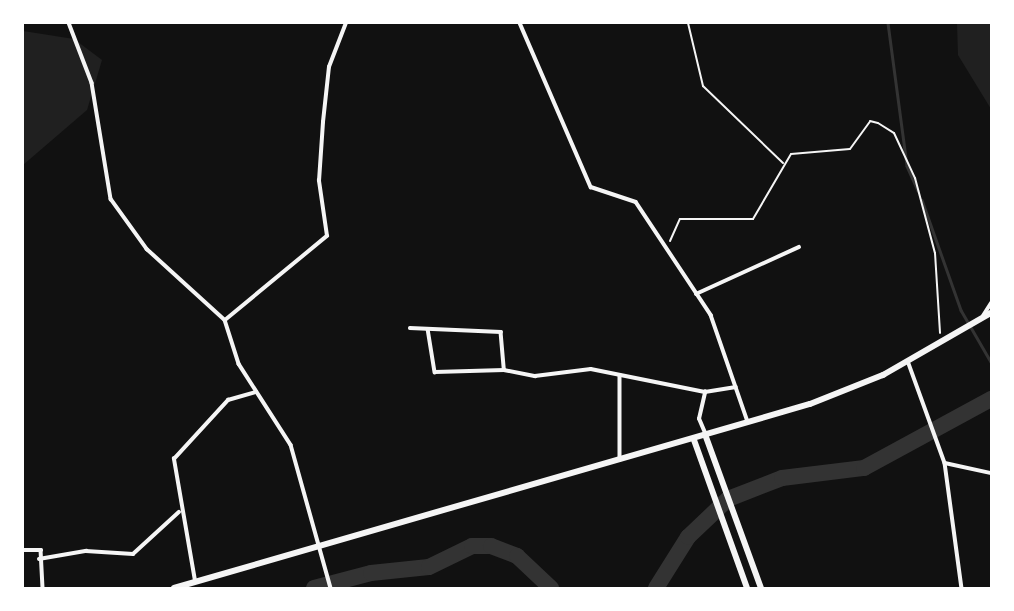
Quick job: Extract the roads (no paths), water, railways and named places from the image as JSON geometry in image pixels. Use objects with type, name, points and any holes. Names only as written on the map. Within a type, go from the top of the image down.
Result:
[{"type":"main road","points":[[174,588],[322,549],[749,425],[860,386],[991,313]]},
{"type":"main road","points":[[706,437],[761,588]]},
{"type":"main road","points":[[694,440],[747,588]]},
{"type":"street","points":[[69,23],[92,82],[111,199],[147,248],[225,320],[256,392],[284,428],[322,549],[331,588]]},
{"type":"street","points":[[225,320],[327,236],[319,181],[323,122],[329,67],[346,23]]},
{"type":"street","points":[[520,23],[591,187],[636,202],[723,339],[749,425]]},
{"type":"street","points":[[696,295],[799,247]]},
{"type":"street","points":[[983,317],[991,303]]},
{"type":"street","points":[[410,328],[501,332],[504,370]]},
{"type":"street","points":[[428,329],[435,372],[504,370],[535,376],[591,369],[705,392],[736,387]]},
{"type":"street","points":[[908,361],[944,463],[962,588]]},
{"type":"street","points":[[620,375],[620,462]]},
{"type":"street","points":[[195,583],[179,512],[174,459],[228,400],[256,392]]},
{"type":"street","points":[[705,392],[699,419],[706,437]]},
{"type":"street","points":[[944,463],[991,473]]},
{"type":"street","points":[[39,559],[86,551],[133,554],[179,512]]},
{"type":"street","points":[[23,550],[41,550],[39,559],[43,588]]},
{"type":"waterway","points":[[888,23],[907,166],[918,191]]},
{"type":"waterway","points":[[922,200],[961,310],[991,362]]},
{"type":"waterway","points":[[656,588],[688,537],[728,499],[782,478],[864,468],[991,399]]},
{"type":"waterway","points":[[314,588],[371,573],[429,567],[472,546],[491,546],[517,556],[551,588]]}]
